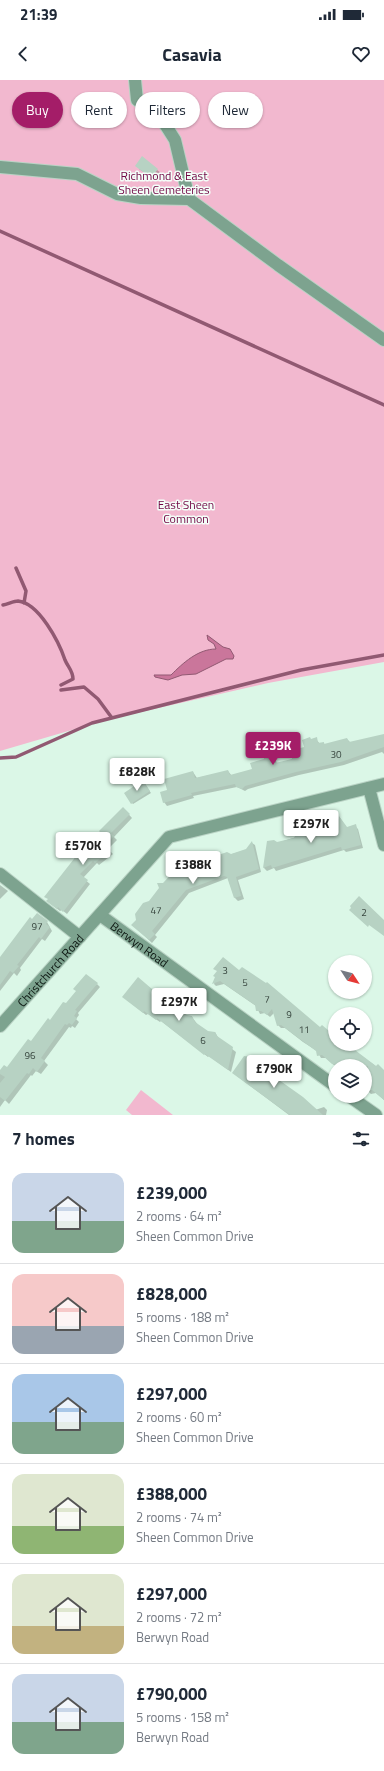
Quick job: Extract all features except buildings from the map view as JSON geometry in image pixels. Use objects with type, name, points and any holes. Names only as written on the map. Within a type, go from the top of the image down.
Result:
[{"type":"street","points":[[135,80],[137,100],[161,118],[175,140],[189,198]]},
{"type":"street","points":[[0,167],[77,174],[117,194],[141,198],[189,198],[278,265],[384,340]]},
{"type":"street","name":"Christchurch Road","points":[[0,1026],[170,837],[384,784]]},
{"type":"street","points":[[369,788],[384,845]]},
{"type":"street","points":[[0,874],[80,937]]},
{"type":"street","name":"Berwyn Road","points":[[100,915],[328,1081]]},
{"type":"street","points":[[359,1103],[376,1115]]},
{"type":"green space","name":"East Sheen Common","points":[[0,80],[384,80],[384,662],[268,683],[106,720],[0,751]]},
{"type":"green space","points":[[141,1090],[173,1115],[132,1115],[126,1110]]},
{"type":"shaded area","points":[[207,635],[223,647],[230,649],[234,656],[233,659],[226,659],[196,674],[182,675],[168,680],[155,677],[154,675],[171,675],[197,654],[203,651],[216,649],[214,644],[208,640]]},
{"type":"waterway","points":[[0,231],[384,405]]},
{"type":"waterway","points":[[16,568],[26,591],[24,603]]},
{"type":"waterway","points":[[3,605],[15,601],[26,603],[41,616],[47,624],[58,643],[73,676],[73,679],[61,685]]},
{"type":"waterway","points":[[0,758],[16,757],[92,723],[301,670],[384,655]]},
{"type":"waterway","points":[[61,690],[84,687],[98,699],[112,718]]},
{"type":"park label","name":"Richmond & East Sheen Cemeteries","points":[[164,182]]}]
